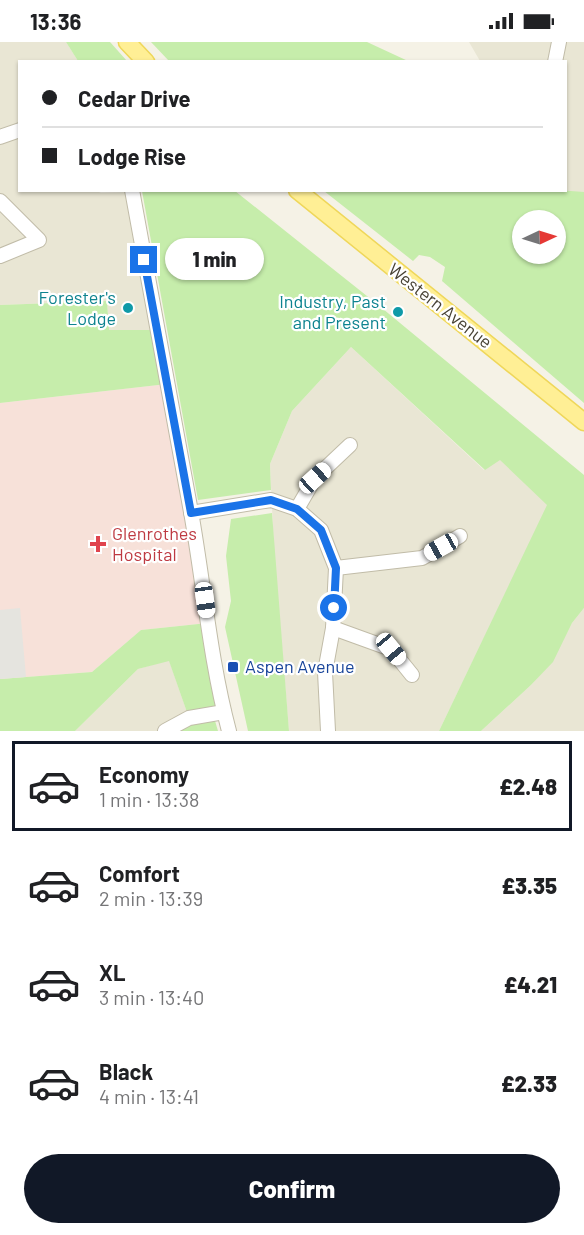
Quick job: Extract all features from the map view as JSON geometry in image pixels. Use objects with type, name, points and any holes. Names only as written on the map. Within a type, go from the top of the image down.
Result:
[{"type":"main road","points":[[126,42],[144,60]]},
{"type":"main road","name":"Western Avenue","points":[[299,192],[584,422]]},
{"type":"street","points":[[555,60],[559,42]]},
{"type":"street","points":[[0,137],[18,131]]},
{"type":"street","points":[[132,192],[229,731]]},
{"type":"street","points":[[0,201],[39,240],[0,256]]},
{"type":"street","points":[[297,509],[315,478],[350,445]]},
{"type":"street","points":[[191,513],[271,500],[297,509],[321,530],[336,568],[333,628],[325,672],[328,731]]},
{"type":"street","points":[[336,568],[422,558],[460,536]]},
{"type":"street","points":[[333,628],[391,649],[412,675]]},
{"type":"street","points":[[165,731],[189,718],[224,712]]},
{"type":"shaded area","points":[[0,42],[66,42],[77,60],[18,60],[18,192],[132,192],[157,330],[109,330],[107,301],[0,305]]},
{"type":"shaded area","points":[[469,42],[584,42],[584,231],[566,225],[566,210],[551,210],[552,192],[567,192],[567,60],[479,60]]},
{"type":"shaded area","points":[[351,347],[484,470],[500,459],[548,505],[439,731],[289,731],[274,551],[270,464],[292,411]]},
{"type":"shaded area","name":"Glenrothes Hospital","points":[[167,384],[208,623],[141,630],[92,672],[0,679],[0,403]]},
{"type":"shaded area","points":[[20,608],[26,677],[0,679],[0,610]]},
{"type":"shaded area","points":[[584,608],[584,731],[481,731],[531,685],[552,662],[572,623]]},
{"type":"shaded area","points":[[169,660],[189,718],[165,731],[75,731],[138,669]]},
{"type":"green space","points":[[66,42],[110,42],[126,60],[77,60]]},
{"type":"green space","points":[[151,42],[367,42],[406,60],[168,60]]},
{"type":"green space","points":[[142,192],[236,192],[377,304],[584,475],[584,608],[572,623],[553,662],[481,731],[439,731],[547,505],[500,460],[485,470],[351,347],[292,411],[270,464],[271,490],[198,500]]},
{"type":"green space","points":[[325,192],[584,192],[584,403],[442,281],[445,267],[430,257],[419,255],[413,261]]},
{"type":"green space","points":[[107,301],[109,330],[157,330],[167,384],[0,403],[0,305]]},
{"type":"green space","points":[[272,513],[289,731],[248,731],[225,627],[231,601],[226,556],[231,519]]},
{"type":"green space","points":[[208,623],[224,712],[213,714],[218,731],[165,731],[189,718],[169,661],[138,669],[75,731],[0,731],[0,679],[92,672],[141,630]]},
{"type":"place","name":"Forester's Lodge","points":[[128,308]]},
{"type":"place","name":"Industry, Past and Present","points":[[398,312]]},
{"type":"place","name":"Glenrothes Hospital","points":[[98,544]]},
{"type":"place","name":"Aspen Avenue","points":[[233,667]]},
{"type":"route","points":[[144,260],[191,513],[271,500],[297,509],[321,530],[336,568],[334,608]]}]
